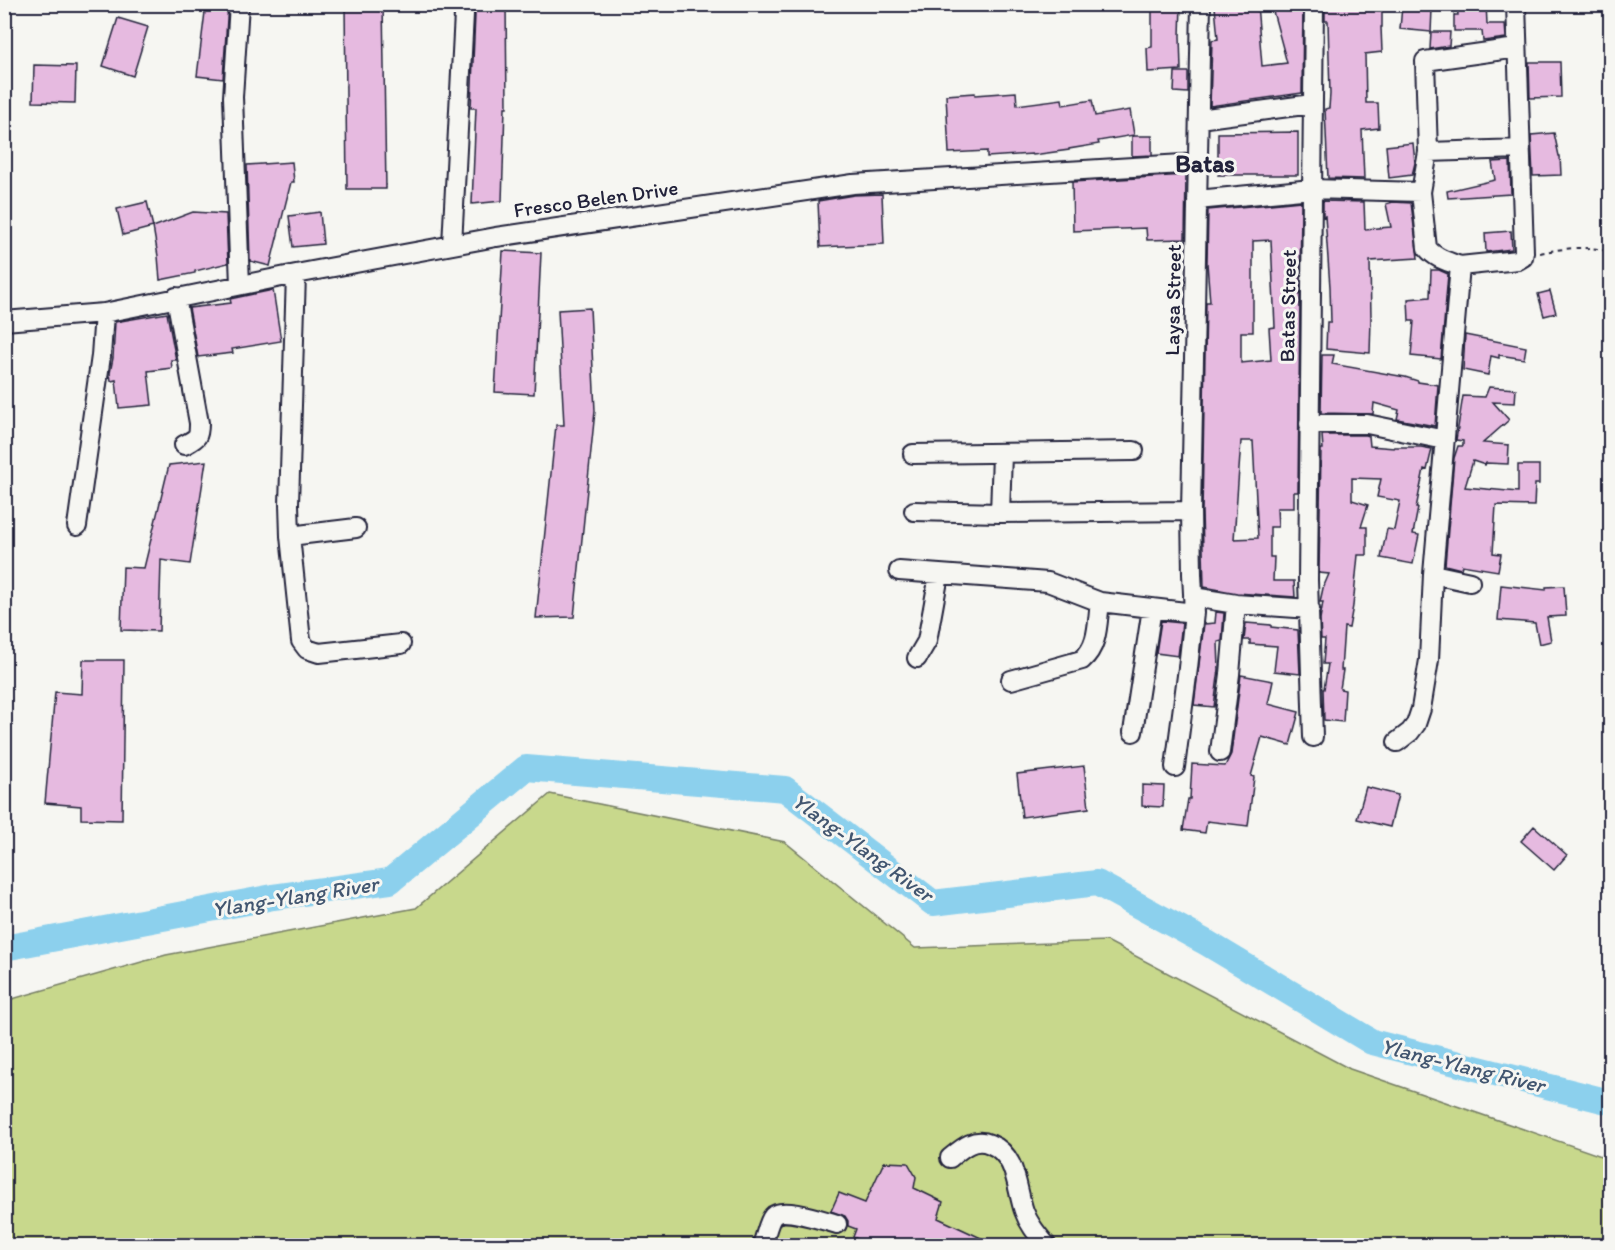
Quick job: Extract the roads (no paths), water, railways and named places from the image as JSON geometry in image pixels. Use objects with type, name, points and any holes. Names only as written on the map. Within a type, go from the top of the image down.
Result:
[{"type":"street","points":[[239,4],[233,97],[240,285]]},
{"type":"street","name":"Laysa Street","points":[[1175,767],[1194,605],[1191,511],[1202,4]]},
{"type":"street","name":"Batas Street","points":[[1313,737],[1308,580],[1314,4]]},
{"type":"street","points":[[1516,4],[1523,257],[1518,260],[1460,266],[1439,259],[1427,248],[1420,192],[1428,152],[1425,61],[1517,48]]},
{"type":"street","points":[[452,245],[464,14]]},
{"type":"street","points":[[1199,118],[1312,104]]},
{"type":"street","points":[[1428,152],[1521,149]]},
{"type":"street","name":"Fresco Belen Drive","points":[[4,321],[104,313],[176,297],[496,237],[853,184],[1199,163]]},
{"type":"street","points":[[1197,200],[1312,189],[1420,192]]},
{"type":"street","points":[[1397,742],[1416,724],[1430,660],[1433,574],[1460,266]]},
{"type":"street","points":[[296,274],[289,504],[290,536],[301,640],[307,649],[319,653],[401,644]]},
{"type":"street","points":[[176,297],[199,423],[199,433],[196,439],[184,445]]},
{"type":"street","points":[[77,526],[101,357],[104,313]]},
{"type":"street","points":[[1309,424],[1367,424],[1445,440]]},
{"type":"street","points":[[913,454],[1134,451]]},
{"type":"street","points":[[1000,513],[1002,454]]},
{"type":"street","points":[[915,511],[1000,513],[1191,511]]},
{"type":"street","points":[[290,536],[356,528]]},
{"type":"street","points":[[899,571],[1048,582],[1100,602],[1152,608],[1236,604],[1310,609]]},
{"type":"street","points":[[1433,574],[1470,582]]},
{"type":"street","points":[[917,658],[927,641],[939,575]]},
{"type":"street","points":[[1011,680],[1082,660],[1089,653],[1095,640],[1100,602]]},
{"type":"street","points":[[1220,752],[1236,604]]},
{"type":"street","points":[[1133,732],[1152,608]]},
{"type":"street","points":[[950,1158],[972,1142],[986,1142],[1004,1152],[1012,1166],[1024,1212],[1032,1227],[1047,1245]]},
{"type":"street","points":[[765,1244],[772,1216],[778,1212],[788,1212],[837,1224]]},
{"type":"waterway","name":"Ylang-Ylang River","points":[[4,948],[273,897],[390,881],[526,768],[785,789],[933,903],[1097,883],[1207,943],[1372,1042],[1610,1102]]},
{"type":"district","name":"Batas","points":[[1205,164]]}]
